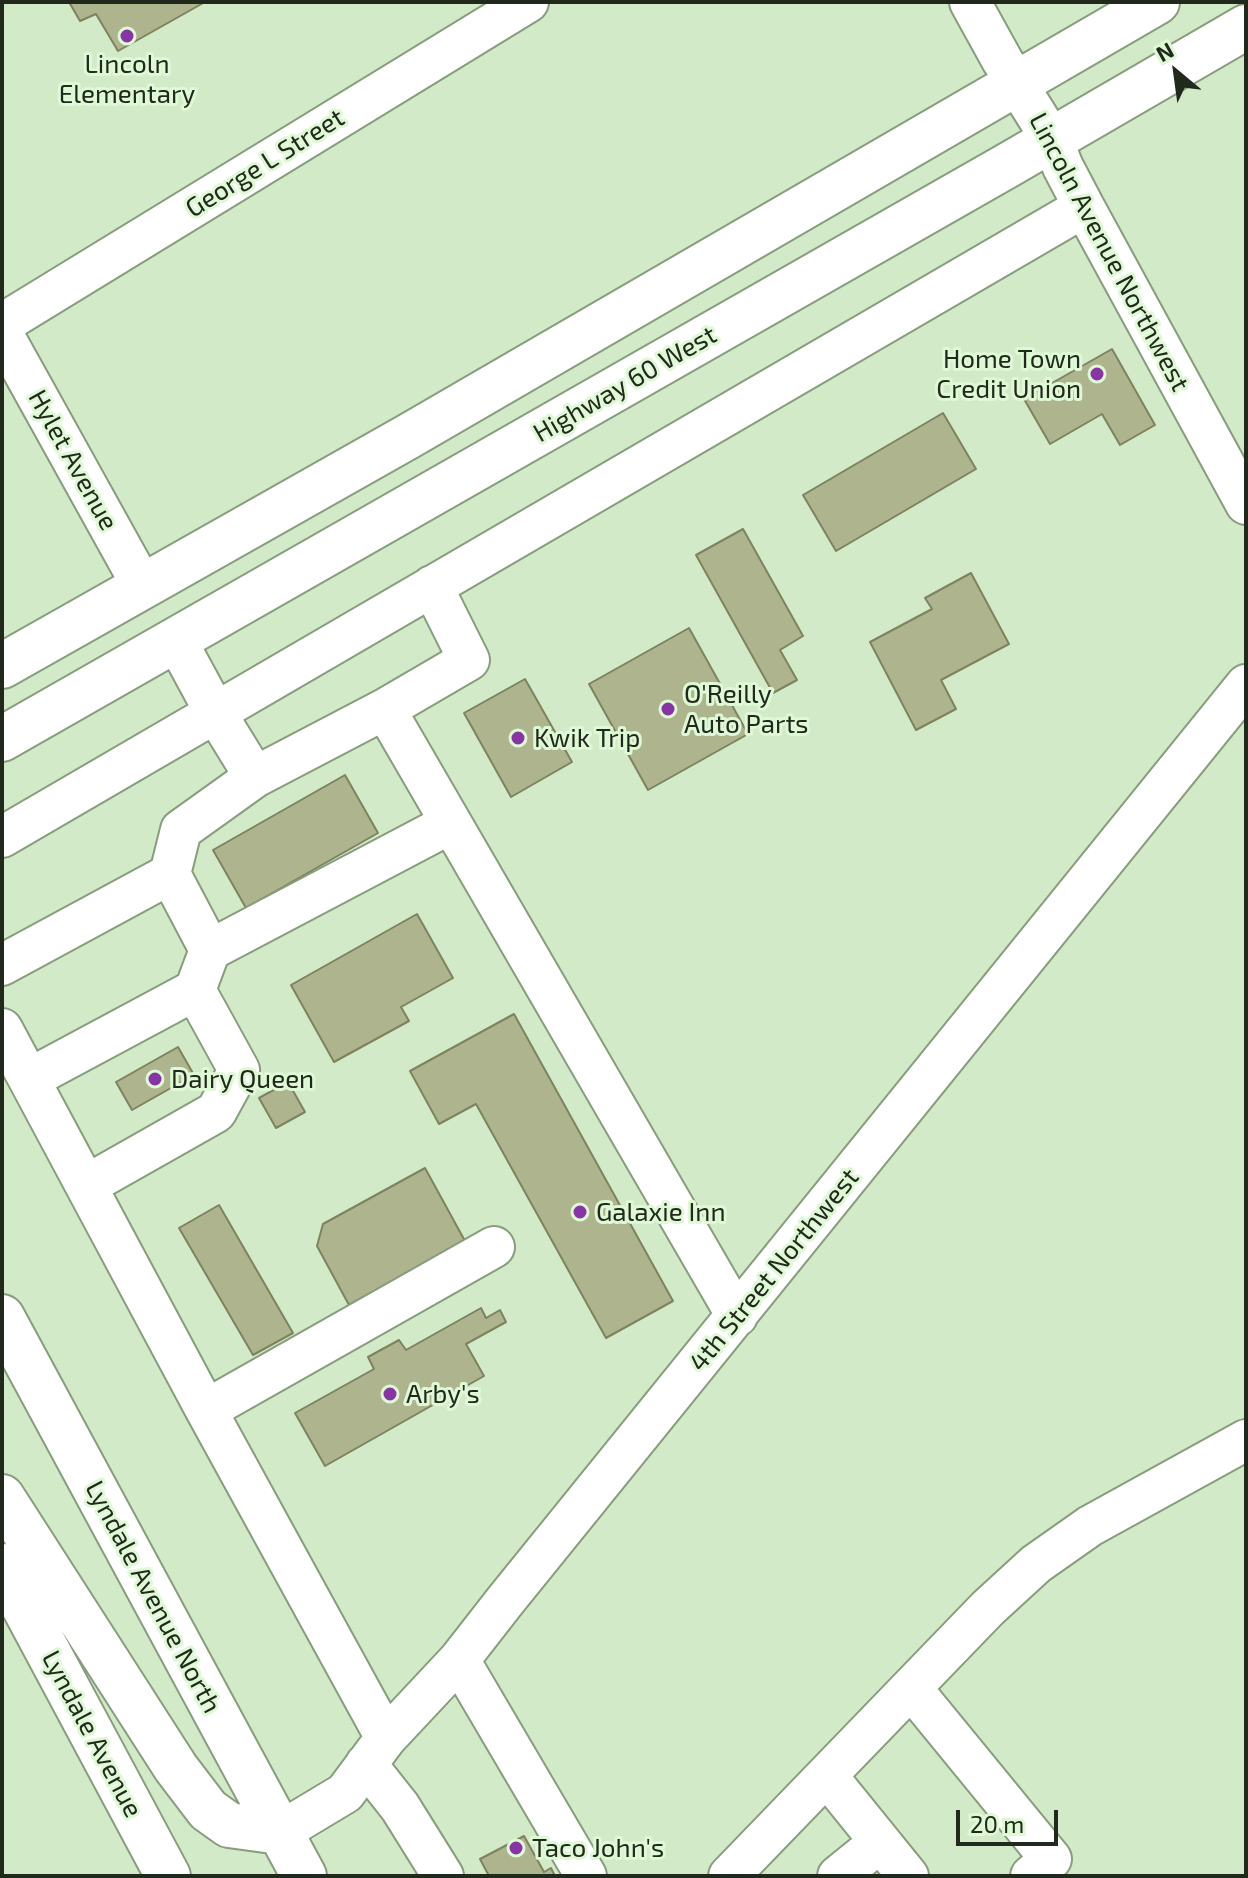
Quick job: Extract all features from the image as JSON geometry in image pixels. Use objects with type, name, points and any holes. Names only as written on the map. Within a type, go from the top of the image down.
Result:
[{"type":"main road","points":[[2,666],[448,414],[1157,2]]},
{"type":"main road","name":"Highway 60 West","points":[[2,739],[1246,27]]},
{"type":"main road","name":"Lyndale Avenue North","points":[[2,1317],[304,1876]]},
{"type":"main road","points":[[2,1497],[176,1768],[208,1810],[229,1825],[280,1832]]},
{"type":"main road","name":"Lyndale Avenue","points":[[9,1579],[168,1876]]},
{"type":"street","name":"George L Street","points":[[2,324],[528,2]]},
{"type":"street","name":"Lincoln Avenue Northwest","points":[[970,2],[1052,140],[1084,207],[1246,504]]},
{"type":"street","points":[[2,837],[1084,207]]},
{"type":"street","name":"Hylet Avenue","points":[[2,333],[143,587]]},
{"type":"street","points":[[210,950],[170,874],[181,830],[255,777],[385,709],[469,660],[432,586]]},
{"type":"street","points":[[176,640],[255,777]]},
{"type":"street","name":"4th Street Northwest","points":[[280,1832],[345,1793],[376,1751],[459,1660],[1246,685]]},
{"type":"street","points":[[385,709],[737,1316]]},
{"type":"street","points":[[29,1079],[195,990],[210,950],[451,823]]},
{"type":"street","points":[[2,965],[170,874]]},
{"type":"street","points":[[87,1185],[216,1112],[239,1070],[195,990]]},
{"type":"street","points":[[2,1029],[206,1410],[376,1751],[400,1807],[443,1876]]},
{"type":"street","points":[[206,1410],[494,1247]]},
{"type":"street","points":[[729,1876],[988,1608],[1036,1564],[1090,1526],[1246,1440]]},
{"type":"street","points":[[459,1660],[586,1876]]},
{"type":"street","points":[[911,1688],[1051,1859],[1031,1876]]},
{"type":"street","points":[[827,1776],[908,1876]]},
{"type":"street","points":[[535,1789],[537,1829],[563,1876]]},
{"type":"street","points":[[838,1876],[880,1842]]},
{"type":"building","name":"Lincoln Elementary","points":[[69,2],[205,2],[118,51],[96,14],[80,21]]},
{"type":"building","name":"Home Town Credit Union","points":[[1112,349],[1155,425],[1120,445],[1102,414],[1050,444],[1024,399]]},
{"type":"building","points":[[943,413],[976,469],[836,551],[803,495]]},
{"type":"building","points":[[743,529],[803,636],[780,650],[797,680],[773,693],[696,555]]},
{"type":"building","points":[[971,573],[1009,644],[941,680],[956,709],[916,730],[870,642],[932,609],[925,598]]},
{"type":"building","name":"O'Reilly Auto Parts","points":[[689,628],[748,734],[648,790],[589,684]]},
{"type":"building","name":"Kwik Trip","points":[[525,679],[572,762],[511,797],[464,713]]},
{"type":"building","points":[[345,775],[378,833],[246,908],[213,850]]},
{"type":"building","points":[[417,914],[453,978],[401,1007],[409,1021],[334,1062],[291,985]]},
{"type":"building","name":"Galaxie Inn","points":[[514,1014],[673,1301],[606,1338],[476,1104],[439,1124],[410,1071]]},
{"type":"building","name":"Dairy Queen","points":[[178,1047],[194,1075],[132,1110],[116,1082]]},
{"type":"building","points":[[288,1082],[305,1112],[276,1128],[259,1098]]},
{"type":"building","points":[[425,1168],[465,1241],[349,1305],[317,1246],[323,1224]]},
{"type":"building","points":[[219,1205],[293,1333],[253,1355],[179,1228]]},
{"type":"building","name":"Arby's","points":[[481,1308],[486,1318],[500,1310],[506,1322],[466,1344],[484,1376],[325,1466],[295,1413],[374,1369],[368,1357],[399,1340],[406,1350]]},
{"type":"building","name":"Taco John's","points":[[524,1836],[544,1872],[551,1868],[555,1876],[489,1876],[480,1859]]},
{"type":"place","name":"Lincoln Elementary","points":[[127,36]]},
{"type":"place","name":"Home Town Credit Union","points":[[1097,374]]},
{"type":"place","name":"O'Reilly Auto Parts","points":[[668,709]]},
{"type":"place","name":"Kwik Trip","points":[[518,738]]},
{"type":"place","name":"Dairy Queen","points":[[155,1079]]},
{"type":"place","name":"Galaxie Inn","points":[[580,1212]]},
{"type":"place","name":"Arby's","points":[[390,1394]]},
{"type":"place","name":"Taco John's","points":[[516,1848]]}]
